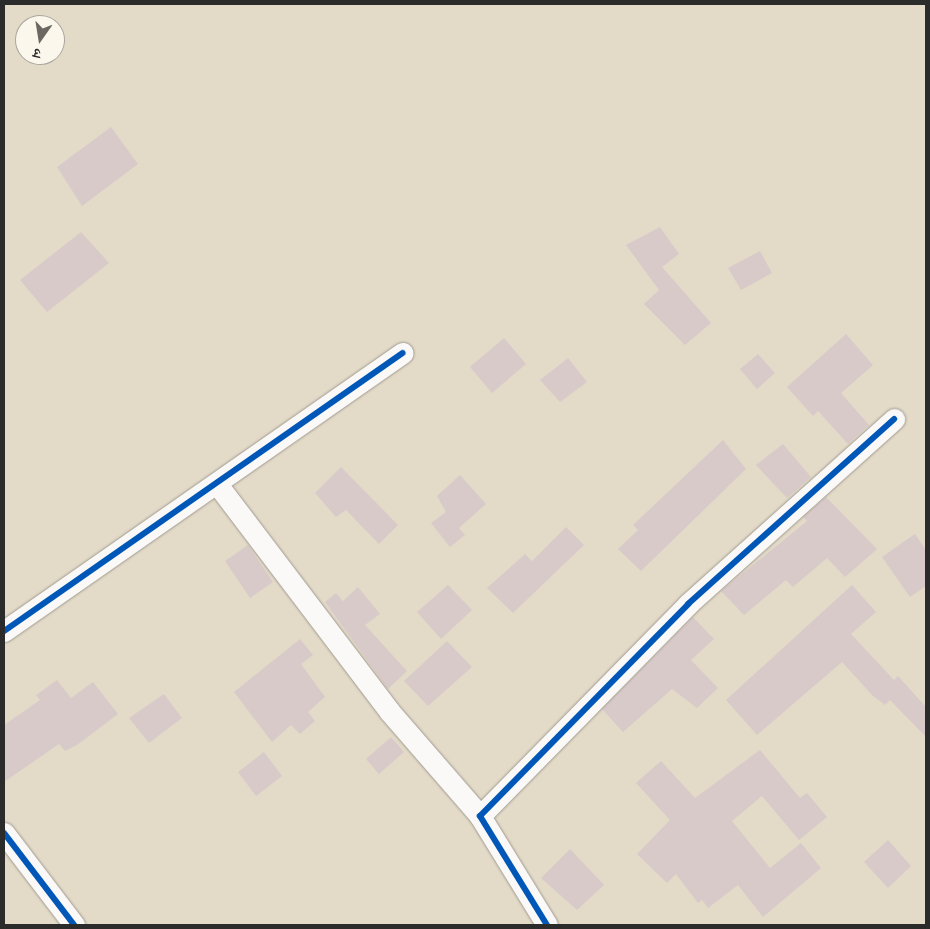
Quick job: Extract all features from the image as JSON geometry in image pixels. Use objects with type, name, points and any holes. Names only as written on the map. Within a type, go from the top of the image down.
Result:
[{"type":"street","points":[[4,631],[403,353]]},
{"type":"street","points":[[480,816],[688,604],[894,420]]},
{"type":"street","points":[[217,484],[390,712],[480,816],[547,925]]},
{"type":"street","points":[[4,832],[74,925]]},
{"type":"building","points":[[111,127],[138,164],[82,206],[57,167]]},
{"type":"building","points":[[660,227],[679,254],[662,267],[711,323],[685,345],[644,304],[659,290],[626,245]]},
{"type":"building","points":[[81,232],[109,263],[47,312],[20,280]]},
{"type":"building","points":[[760,251],[772,273],[741,290],[728,268]]},
{"type":"building","points":[[846,334],[873,365],[841,393],[869,425],[848,444],[818,411],[813,416],[787,387]]},
{"type":"building","points":[[504,338],[526,364],[492,393],[470,367]]},
{"type":"building","points":[[758,354],[775,373],[757,389],[740,369]]},
{"type":"building","points":[[568,358],[587,382],[560,402],[540,380]]},
{"type":"building","points":[[723,440],[746,469],[641,571],[618,549],[638,530],[633,525]]},
{"type":"building","points":[[783,444],[811,477],[787,498],[756,465]]},
{"type":"building","points":[[341,467],[398,525],[379,544],[346,510],[336,517],[315,493]]},
{"type":"building","points":[[460,475],[486,504],[459,528],[465,535],[450,547],[431,523],[446,512],[437,496]]},
{"type":"building","points":[[826,497],[877,549],[845,577],[827,558],[793,587],[786,580],[744,615],[721,591],[807,521],[803,517]]},
{"type":"building","points":[[566,527],[584,545],[513,613],[487,588],[525,554],[532,561]]},
{"type":"building","points":[[915,534],[926,550],[926,586],[910,597],[882,557]]},
{"type":"building","points":[[248,545],[273,582],[250,598],[225,561]]},
{"type":"building","points":[[448,585],[472,610],[441,639],[417,612]]},
{"type":"building","points":[[852,585],[876,612],[851,634],[894,680],[898,676],[926,707],[926,737],[890,700],[885,705],[873,696],[842,662],[757,735],[726,700]]},
{"type":"building","points":[[358,587],[380,614],[365,625],[407,671],[388,689],[325,602],[336,593],[343,601]]},
{"type":"building","points":[[693,617],[714,639],[691,660],[718,688],[697,708],[672,689],[623,732],[602,709]]},
{"type":"building","points":[[300,639],[313,655],[301,664],[325,697],[308,712],[315,721],[300,734],[291,725],[272,742],[234,692]]},
{"type":"building","points":[[447,641],[472,667],[428,706],[404,681]]},
{"type":"building","points":[[57,680],[71,698],[93,682],[118,714],[77,745],[65,751],[59,744],[4,782],[4,725],[40,700],[36,695]]},
{"type":"building","points":[[164,694],[182,718],[149,743],[129,718]]},
{"type":"building","points":[[391,737],[404,752],[379,774],[366,759]]},
{"type":"building","points":[[760,750],[800,798],[807,793],[827,817],[799,840],[762,796],[732,821],[770,868],[801,843],[821,868],[763,917],[738,885],[708,908],[702,900],[698,903],[676,874],[667,883],[637,854],[670,820],[636,783],[661,761],[695,798]]},
{"type":"building","points":[[264,752],[282,776],[256,796],[238,772]]},
{"type":"building","points":[[888,840],[911,866],[888,888],[864,862]]},
{"type":"building","points":[[570,849],[604,885],[577,910],[541,878]]},
{"type":"cycle path","points":[[4,631],[403,353]]},
{"type":"cycle path","points":[[547,925],[480,816],[688,604],[894,419]]},
{"type":"cycle path","points":[[4,833],[74,925]]}]
